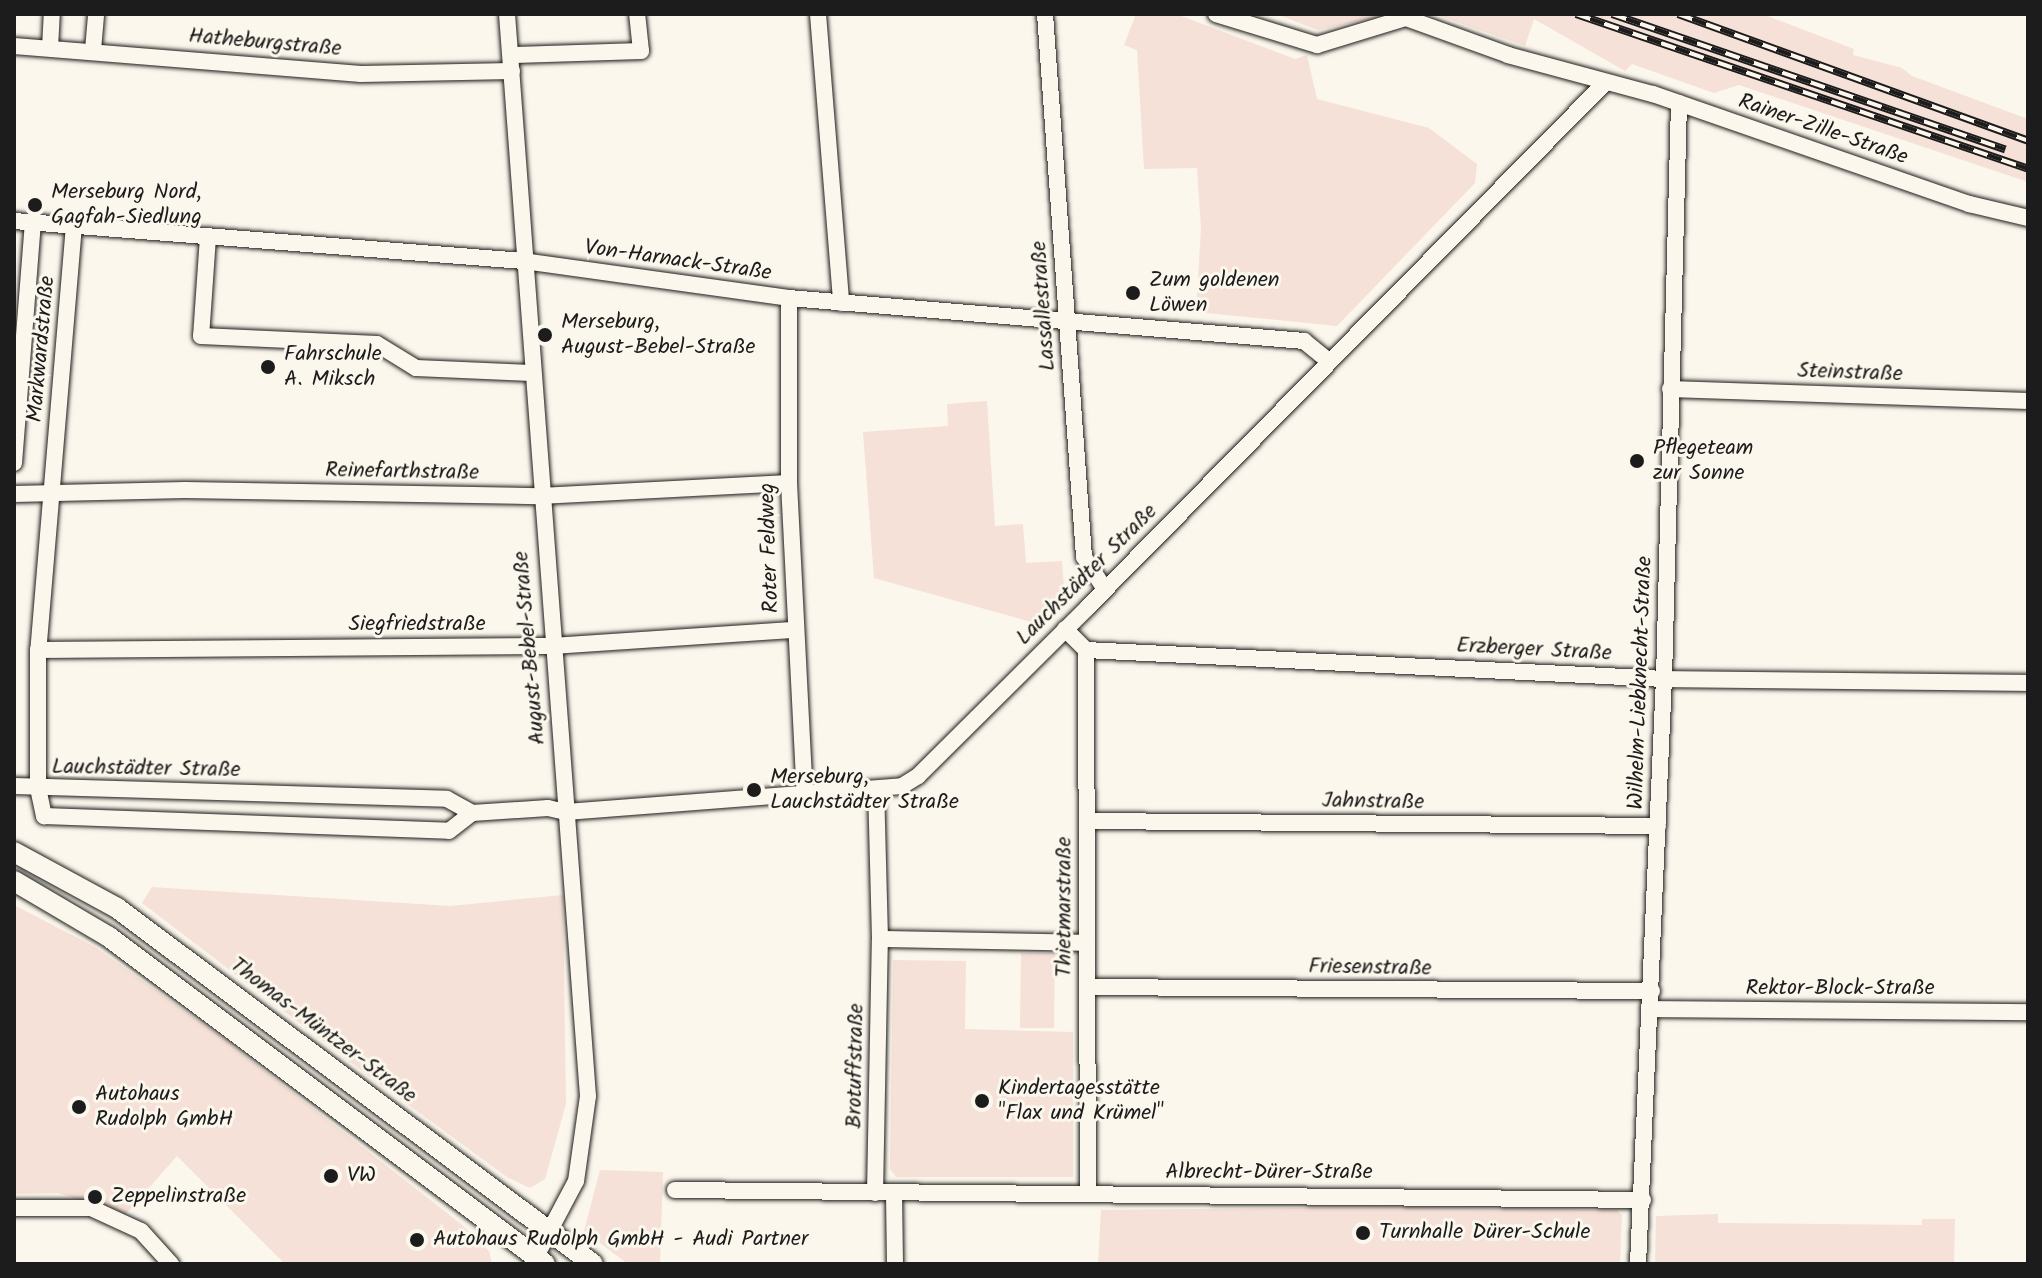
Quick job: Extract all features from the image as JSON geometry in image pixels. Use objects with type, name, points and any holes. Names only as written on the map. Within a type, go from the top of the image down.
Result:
[{"type":"main road","name":"Thomas-Müntzer-Straße","points":[[14,852],[117,908],[593,1264]]},
{"type":"main road","points":[[14,881],[121,945],[538,1262]]},
{"type":"street","points":[[50,48],[52,14]]},
{"type":"street","points":[[93,50],[96,14]]},
{"type":"street","name":"August-Bebel-Straße","points":[[507,14],[523,261],[533,334],[531,373],[540,496],[586,1037],[587,1120],[576,1181],[538,1262]]},
{"type":"street","points":[[512,63],[641,51],[637,14]]},
{"type":"street","points":[[818,14],[841,303]]},
{"type":"street","name":"Lassallestraße","points":[[1045,14],[1084,557],[1105,589]]},
{"type":"street","name":"Rainer-Zille-Straße","points":[[1216,14],[1317,45],[1406,18],[1605,83],[1679,103],[1969,204],[2028,218]]},
{"type":"street","name":"Hatheburgstraße","points":[[14,46],[361,74],[512,63]]},
{"type":"street","name":"Lauchstädter Straße","points":[[472,813],[449,831],[44,816],[38,788],[447,799],[472,813],[548,808],[566,812],[876,791],[902,786],[918,776],[1105,589],[1605,83]]},
{"type":"street","name":"Wilhelm-Liebknecht-Straße","points":[[1638,1264],[1664,679],[1679,103]]},
{"type":"street","name":"Von-Harnack-Straße","points":[[14,221],[523,261],[789,298],[1067,318],[1304,341],[1329,361]]},
{"type":"street","name":"Markwardstraße","points":[[14,463],[33,222]]},
{"type":"street","name":"Markwardstraße","points":[[38,788],[38,650],[74,225]]},
{"type":"street","points":[[208,237],[201,336],[377,344],[416,368],[531,373]]},
{"type":"street","name":"Roter Feldweg","points":[[789,298],[789,483],[805,796]]},
{"type":"street","name":"Steinstraße","points":[[1670,389],[2028,401]]},
{"type":"street","name":"Reinefarthstraße","points":[[14,494],[540,496],[789,483]]},
{"type":"street","points":[[1065,629],[1086,650]]},
{"type":"street","name":"Siegfriedstraße","points":[[38,650],[552,646],[795,630]]},
{"type":"street","name":"Erzberger Straße","points":[[1086,650],[1664,679],[2028,683]]},
{"type":"street","name":"Thietmarstraße","points":[[1086,650],[1088,1194]]},
{"type":"street","points":[[14,786],[38,788]]},
{"type":"street","name":"Brotuffstraße","points":[[875,1193],[880,939],[876,791]]},
{"type":"street","name":"Jahnstraße","points":[[1088,821],[1658,826]]},
{"type":"street","points":[[880,939],[1086,943]]},
{"type":"street","name":"Friesenstraße","points":[[1087,987],[1652,991]]},
{"type":"street","name":"Rektor-Block-Straße","points":[[1651,1009],[2028,1012]]},
{"type":"street","name":"Albrecht-Dürer-Straße","points":[[675,1190],[1643,1200]]},
{"type":"street","points":[[894,1193],[895,1264]]},
{"type":"street","points":[[14,1208],[91,1208],[141,1231],[171,1264]]},
{"type":"shaded area","points":[[1136,14],[1176,14],[1295,59],[1307,55],[1317,99],[1429,128],[1477,164],[1475,183],[1337,326],[1196,312],[1201,229],[1197,168],[1144,169],[1137,50],[1124,45]]},
{"type":"shaded area","points":[[1276,14],[1393,14],[1318,30]]},
{"type":"shaded area","points":[[1434,14],[1762,14],[1854,49],[1853,55],[1902,68],[1912,76],[2028,119],[2028,182],[1739,85],[1714,93],[1632,64],[1625,71],[1534,19],[1525,46]]},
{"type":"shaded area","points":[[987,401],[995,526],[1023,524],[1026,563],[1062,561],[1065,601],[1042,625],[874,578],[863,432],[948,426],[947,404]]},
{"type":"shaded area","points":[[152,887],[450,906],[563,895],[566,1104],[545,1179],[530,1188],[507,1177],[365,1073],[142,903]]},
{"type":"shaded area","points":[[14,905],[95,947],[223,1038],[461,1224],[489,1251],[492,1264],[285,1264],[177,1156],[125,1215],[58,1193],[15,1194]]},
{"type":"shaded area","points":[[1021,953],[1055,953],[1054,1028],[1020,1028]]},
{"type":"shaded area","name":"Kindertagesstätte \"Flax und Krümel\"","points":[[893,960],[966,961],[965,1029],[1073,1032],[1073,1177],[896,1177],[890,1169]]},
{"type":"shaded area","points":[[600,1170],[663,1172],[660,1264],[628,1264],[584,1231]]},
{"type":"shaded area","points":[[1392,1207],[1617,1210],[1622,1215],[1620,1264],[1098,1264],[1101,1210]]},
{"type":"shaded area","points":[[1718,1214],[1718,1223],[1922,1225],[1922,1219],[1955,1219],[1954,1264],[1655,1264],[1656,1216]]},
{"type":"railway","points":[[1576,14],[2028,169]]},
{"type":"railway","points":[[1612,14],[2005,149]]},
{"type":"railway","points":[[1678,14],[2028,141]]},
{"type":"place","name":"Merseburg Nord, Gagfah-Siedlung","points":[[35,205]]},
{"type":"place","name":"Zum goldenen Löwen","points":[[1133,293]]},
{"type":"place","name":"Merseburg, August-Bebel-Straße","points":[[545,335]]},
{"type":"place","name":"Fahrschule A. Miksch","points":[[268,367]]},
{"type":"place","name":"Pflegeteam zur Sonne","points":[[1637,461]]},
{"type":"place","name":"Merseburg, Lauchstädter Straße","points":[[754,790]]},
{"type":"place","name":"Kindertagesstätte \"Flax und Krümel\"","points":[[982,1101]]},
{"type":"place","name":"Autohaus Rudolph GmbH","points":[[79,1107]]},
{"type":"place","name":"VW","points":[[331,1176]]},
{"type":"place","name":"Zeppelinstraße","points":[[95,1197]]},
{"type":"place","name":"Turnhalle Dürer-Schule","points":[[1363,1233]]},
{"type":"place","name":"Autohaus Rudolph GmbH - Audi Partner","points":[[417,1240]]}]
